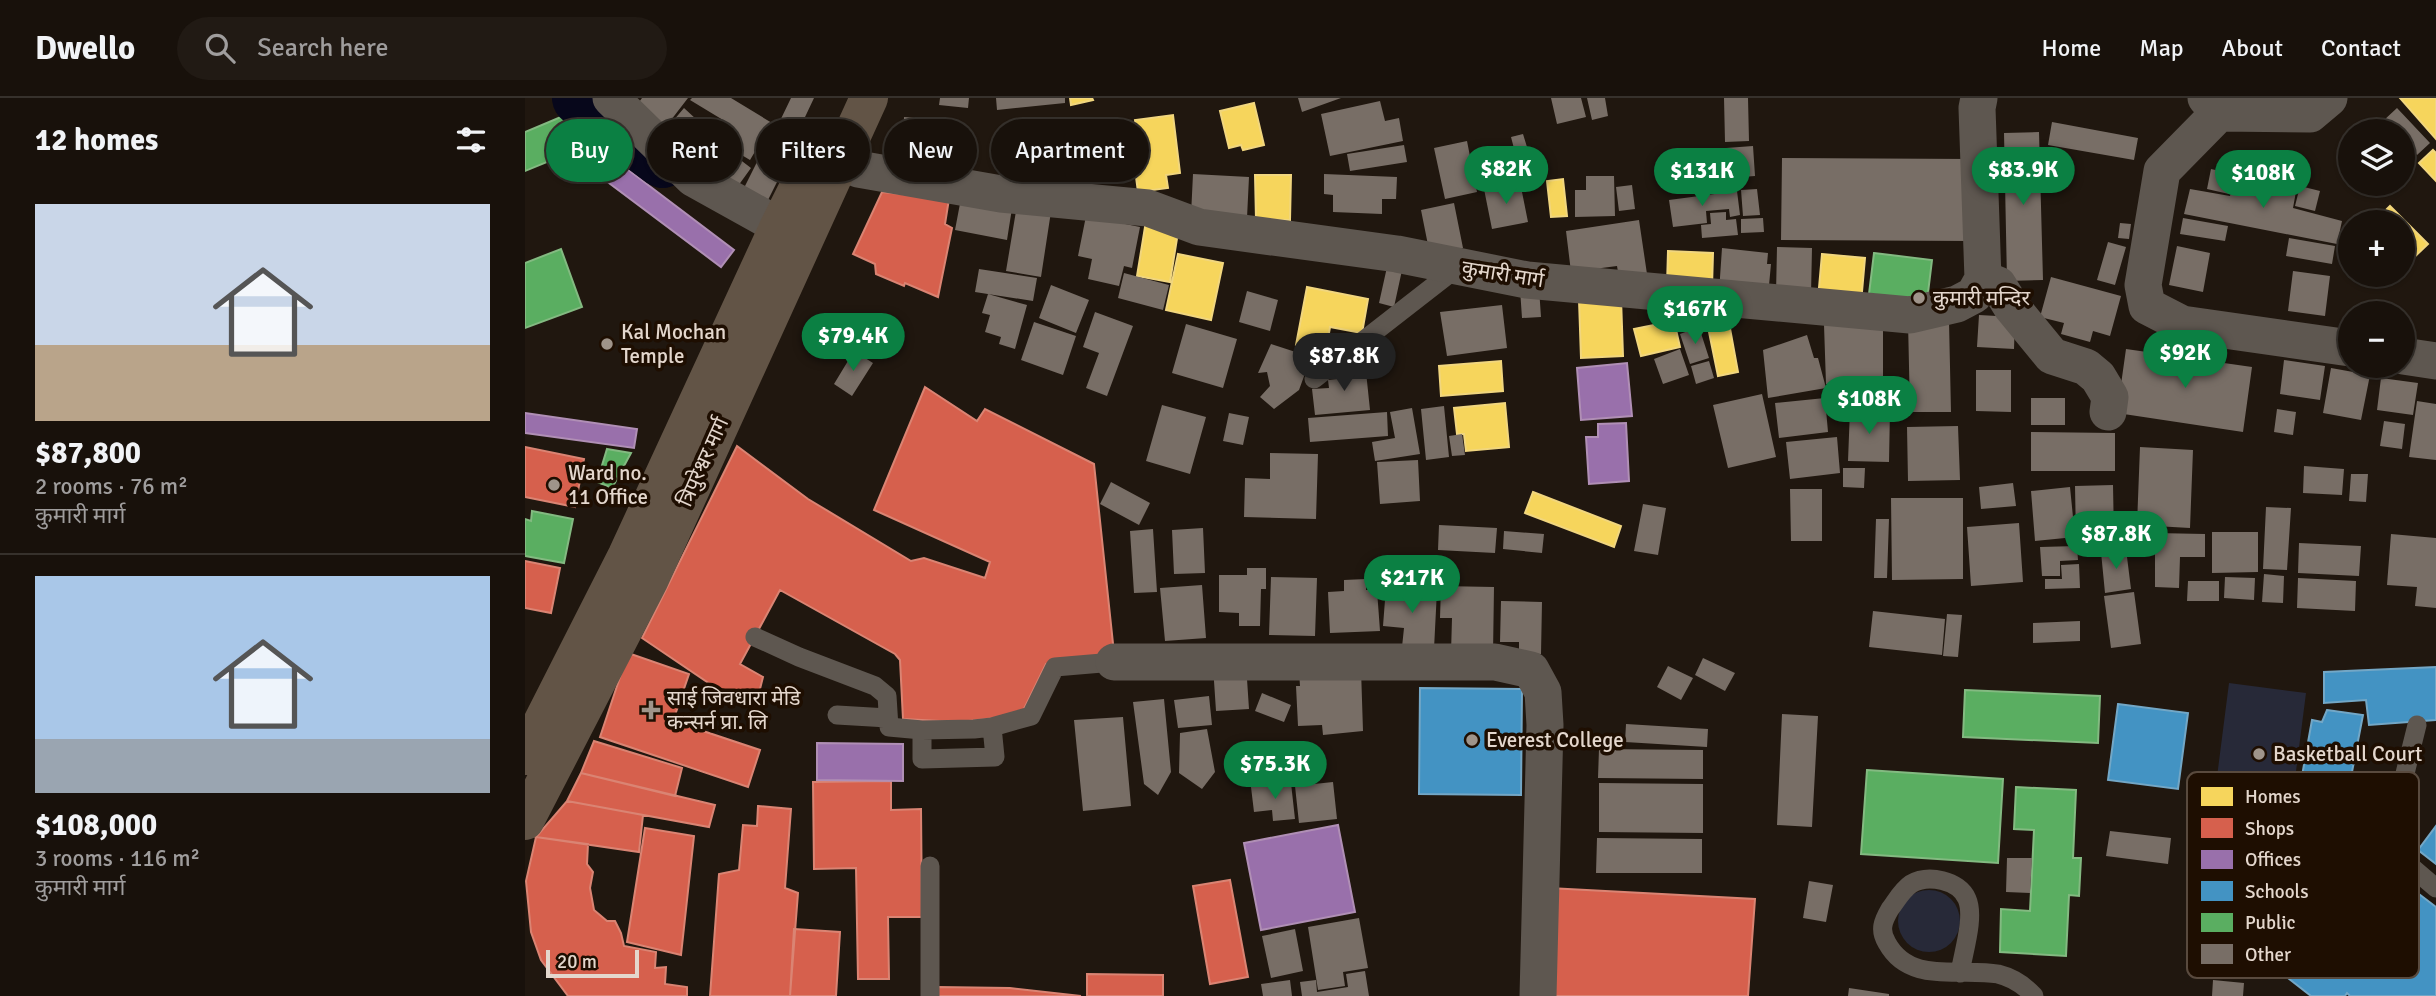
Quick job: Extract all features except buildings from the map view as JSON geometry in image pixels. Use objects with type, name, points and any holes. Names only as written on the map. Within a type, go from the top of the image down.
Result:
[{"type":"highway","name":"त्रिपुरेश्वर मार्ग","points":[[525,756],[627,555],[779,226],[843,98]]},
{"type":"highway","name":"त्रिपुरेश्वर मार्ग","points":[[859,119],[869,98]]},
{"type":"highway","name":"त्रिपुरेश्वर मार्ग","points":[[525,821],[659,583],[831,182]]},
{"type":"street","points":[[611,98],[693,178],[779,226]]},
{"type":"street","points":[[1979,98],[1977,108],[1983,279],[1998,285],[2011,306],[2052,356],[2086,367],[2098,377],[2110,397],[2108,412]]},
{"type":"street","points":[[2329,98],[2310,114],[2212,105],[2162,171],[2143,285],[2147,306],[2182,324],[2338,346]]},
{"type":"street","name":"कुमारी मार्ग","points":[[870,172],[1001,194],[1149,208],[1199,227],[1397,254],[1527,280],[1910,315],[1957,304],[1974,295],[1983,279]]},
{"type":"street","points":[[2415,358],[2436,361]]},
{"type":"street","points":[[1114,662],[1495,663],[1531,670],[1543,692],[1545,725],[1538,996]]},
{"type":"lane","points":[[1314,379],[1458,267]]},
{"type":"lane","points":[[755,637],[875,686],[887,696],[889,727],[922,730],[992,727],[1031,716],[1055,667],[1114,662]]},
{"type":"lane","points":[[837,715],[888,718]]},
{"type":"lane","points":[[2405,772],[2417,725]]},
{"type":"lane","points":[[922,730],[922,758],[995,757],[992,727]]},
{"type":"lane","points":[[930,866],[930,996]]},
{"type":"lane","points":[[2419,873],[2436,888]]},
{"type":"lane","points":[[1960,973],[1970,916],[1967,900],[1960,889],[1951,883],[1928,880],[1910,885],[1895,901],[1882,926],[1884,939],[1891,952],[1919,970],[1960,973],[1998,974],[2022,983],[2034,996]]},
{"type":"shaded area","name":"Basketball Court","points":[[2229,683],[2306,693],[2296,772],[2218,772]]},
{"type":"shaded area","points":[[1929,890],[1951,899],[1960,921],[1951,943],[1929,952],[1907,943],[1898,921],[1907,899]]},
{"type":"waterway","points":[[580,98],[647,148]]},
{"type":"place","name":"कुमारी मन्दिर","points":[[1919,298]]},
{"type":"place","name":"Kal Mochan Temple","points":[[607,344]]},
{"type":"place","name":"Ward no. 11 Office","points":[[554,485]]},
{"type":"place","name":"साई जिवधारा मेडि कन्सर्न प्रा. लि","points":[[651,710]]},
{"type":"place","name":"Everest College","points":[[1472,740]]},
{"type":"place","name":"Basketball Court","points":[[2259,754]]}]
